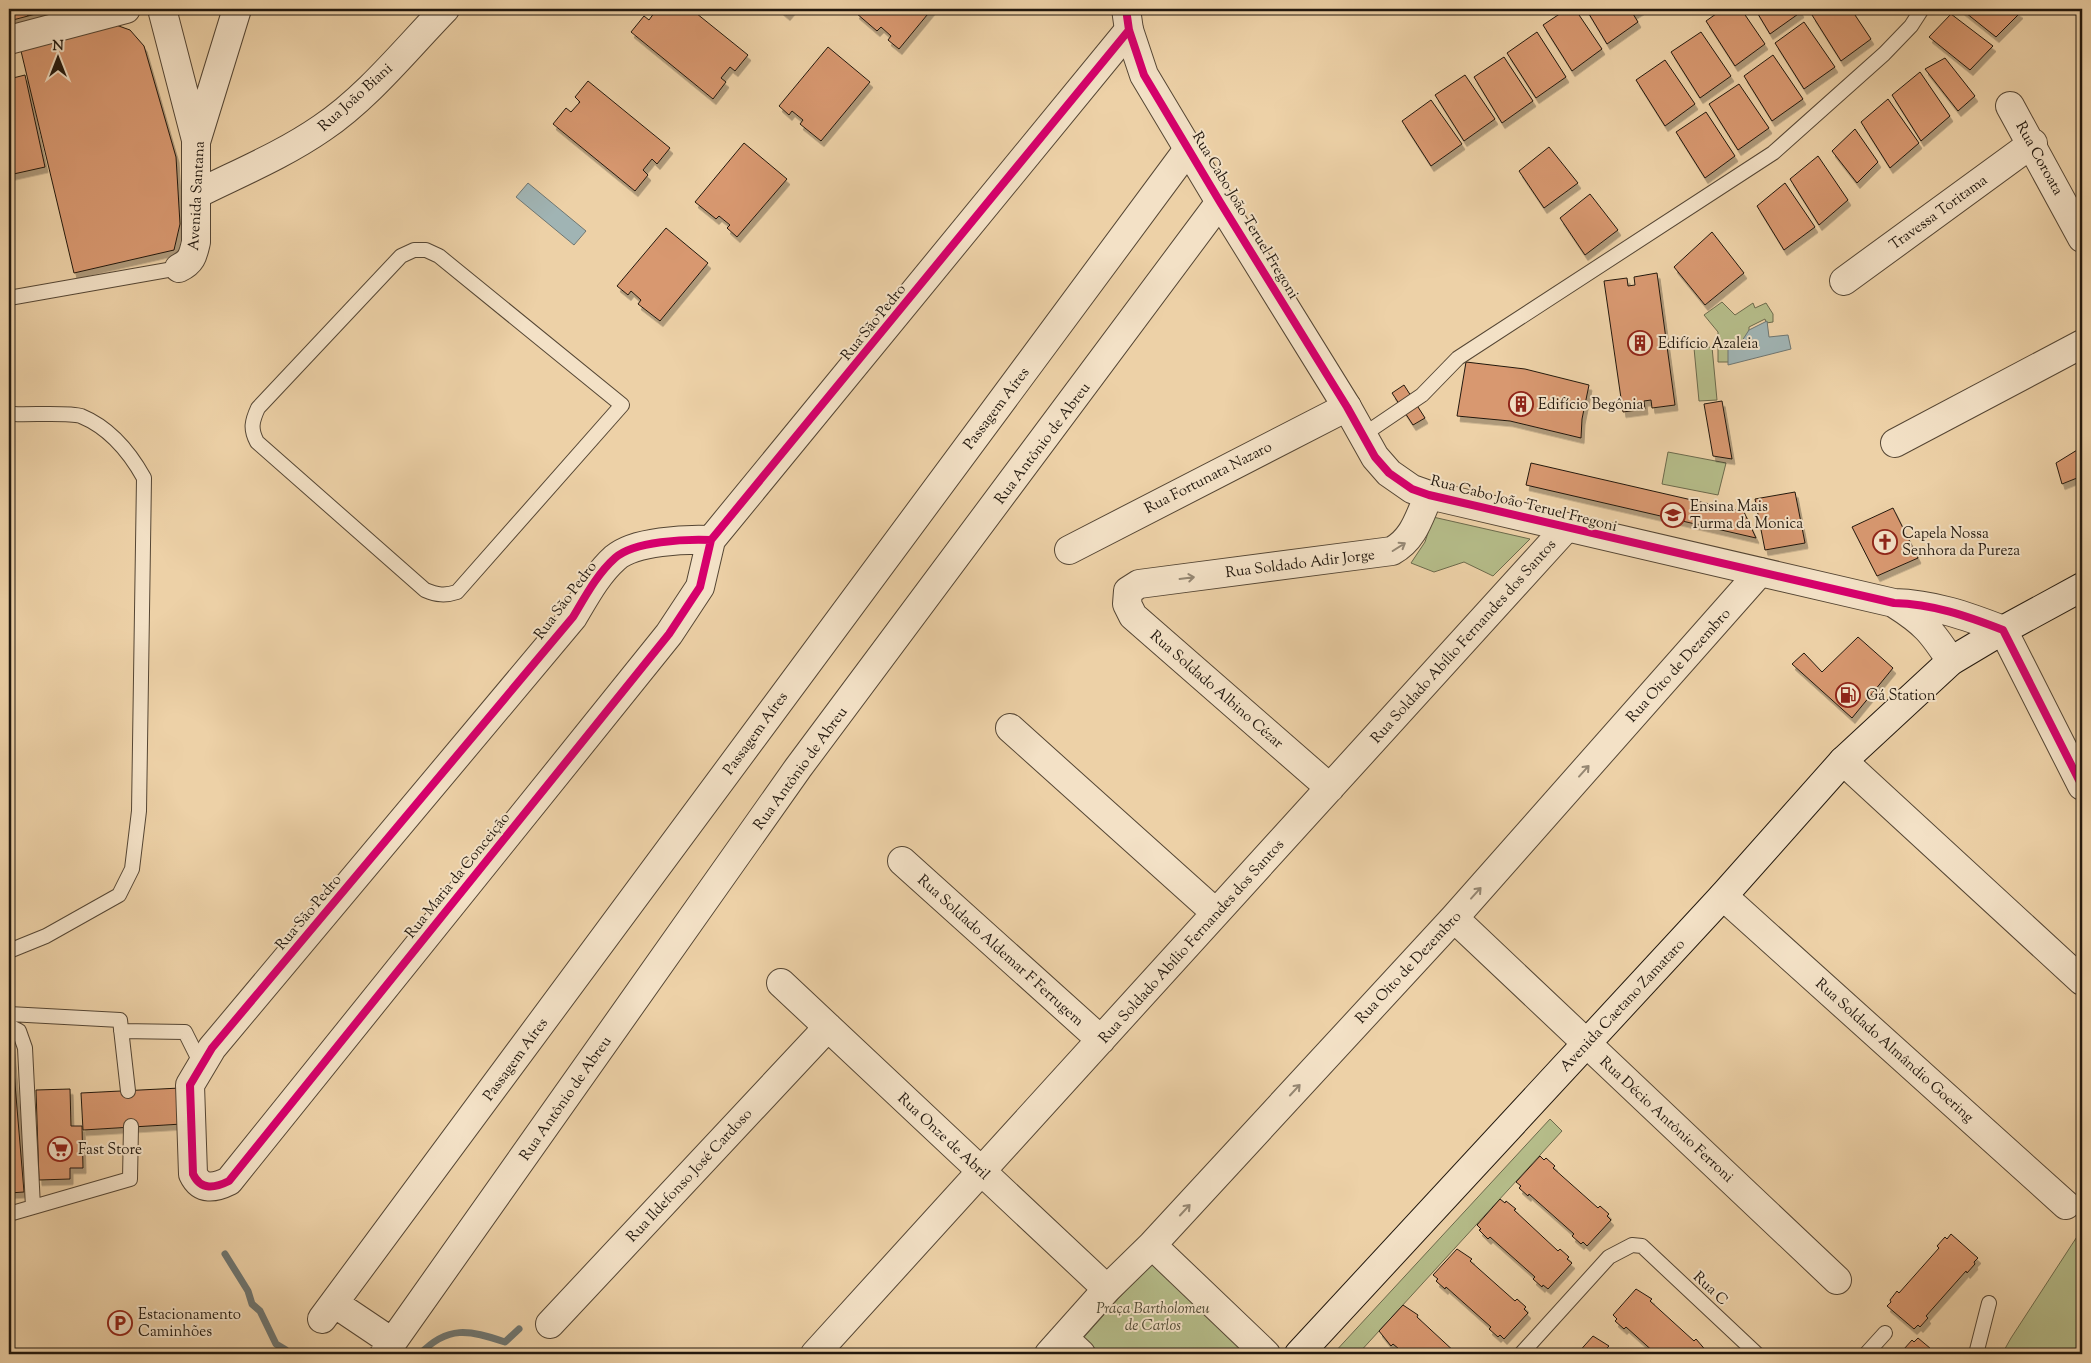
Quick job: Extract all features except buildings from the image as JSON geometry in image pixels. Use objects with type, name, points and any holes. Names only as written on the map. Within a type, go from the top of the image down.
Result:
[{"type":"street","points":[[9,40],[126,9]]},
{"type":"street","points":[[162,9],[196,142]]},
{"type":"street","name":"Avenida Santana","points":[[179,268],[187,265],[193,257],[196,242],[196,142],[237,9]]},
{"type":"street","name":"Rua João Biani","points":[[197,194],[290,148],[324,127],[362,95],[446,9]]},
{"type":"street","name":"Rua Cabo João Teruel Fregoni","points":[[1128,19],[1144,75],[1220,202],[1348,407],[1375,457],[1389,473],[1412,489],[1429,495],[1894,603],[1919,604],[1944,609],[2003,630]]},
{"type":"street","name":"Rua São Pedro","points":[[193,1174],[190,1085],[201,1064],[573,617],[595,581],[616,557],[646,544],[686,540],[711,540],[1128,19]]},
{"type":"street","name":"Rua Coroata","points":[[2010,106],[2033,143],[2082,238]]},
{"type":"street","name":"Travessa Toritama","points":[[1844,282],[2033,143]]},
{"type":"street","name":"Passagem Aíres","points":[[328,1311],[1188,148]]},
{"type":"street","name":"Rua Antônio de Abreu","points":[[328,1311],[388,1348],[798,768],[1220,202]]},
{"type":"street","points":[[1895,443],[2082,344]]},
{"type":"street","name":"Rua Fortunata Nazaro","points":[[1069,550],[1348,407]]},
{"type":"street","name":"Rua Soldado Adir Jorge","points":[[1139,584],[1392,551],[1404,544],[1412,534],[1429,495]]},
{"type":"street","name":"Rua Soldado Abílio Fernandes dos Santos","points":[[815,1354],[1566,528]]},
{"type":"street","name":"Rua Maria da Conceição","points":[[193,1174],[196,1181],[205,1186],[217,1187],[229,1181],[669,634],[700,587],[711,540]]},
{"type":"street","name":"Rua Oito de Dezembro","points":[[1065,1349],[1107,1289],[1152,1245],[1454,918],[1760,572]]},
{"type":"street","name":"Rua Soldado Albino Cézar","points":[[1139,584],[1128,591],[1127,604],[1133,616],[1330,788]]},
{"type":"street","points":[[1952,661],[2003,630],[2082,587]]},
{"type":"street","name":"Rua Cabo João Teruel Fregoni","points":[[1894,603],[1920,619],[1928,627],[1952,661]]},
{"type":"street","points":[[2003,630],[2082,786]]},
{"type":"street","name":"Avenida Caetano Zamataro","points":[[1299,1354],[1723,896],[1843,761],[1952,661]]},
{"type":"street","points":[[1010,728],[1216,913]]},
{"type":"street","points":[[1843,761],[2082,981]]},
{"type":"street","name":"Rua Soldado Aldemar F Ferrugem","points":[[902,861],[1100,1040]]},
{"type":"street","name":"Rua Soldado Almândio Goering","points":[[1723,896],[2066,1205]]},
{"type":"street","name":"Rua Décio Antônio Ferroni","points":[[1454,918],[1837,1280]]},
{"type":"street","name":"Rua Onze de Abril","points":[[781,983],[1107,1289]]},
{"type":"street","name":"Rua Ildefonso José Cardoso","points":[[550,1324],[828,1027]]},
{"type":"street","points":[[1152,1245],[1266,1354]]},
{"type":"lane","points":[[1363,435],[1422,395],[1458,358],[1773,153],[1884,54],[1910,26],[1922,9]]},
{"type":"lane","points":[[414,250],[426,250],[439,256],[622,405],[457,592],[447,595],[435,595],[425,590],[256,442],[252,433],[252,422],[258,408],[401,256],[414,250]]},
{"type":"lane","name":"Avenida Santana","points":[[9,298],[179,268]]},
{"type":"lane","points":[[9,951],[46,936],[119,895],[132,869],[139,811],[144,478],[133,458],[119,440],[80,416],[14,414]]},
{"type":"lane","points":[[9,1014],[120,1020],[128,1091]]},
{"type":"lane","points":[[9,1026],[19,1031],[25,1048],[33,1207]]},
{"type":"lane","points":[[122,1031],[185,1032],[201,1064]]},
{"type":"lane","points":[[9,1214],[130,1180],[131,1126]]},
{"type":"lane","name":"Rua C","points":[[1521,1354],[1609,1257],[1632,1245],[1642,1246],[1758,1354]]},
{"type":"lane","points":[[1976,1354],[1990,1303]]},
{"type":"lane","points":[[1866,1354],[1885,1333]]},
{"type":"green space","points":[[1722,302],[1735,315],[1753,303],[1755,308],[1766,303],[1773,314],[1773,322],[1766,323],[1765,319],[1749,327],[1749,332],[1729,362],[1718,362],[1718,332],[1704,315]]},
{"type":"green space","points":[[1712,347],[1717,400],[1699,401],[1694,348]]},
{"type":"green space","points":[[1668,452],[1726,463],[1718,495],[1662,484]]},
{"type":"green space","points":[[1433,517],[1530,539],[1493,576],[1464,562],[1434,572],[1411,563],[1425,542]]},
{"type":"green space","points":[[1550,1119],[1562,1131],[1358,1354],[1333,1354]]},
{"type":"green space","points":[[2082,1229],[2082,1354],[2002,1354],[2011,1338]]},
{"type":"green space","name":"Praça Bartholomeu de Carlos","points":[[1150,1263],[1254,1354],[1091,1354],[1078,1344]]},
{"type":"shaded area","points":[[528,183],[586,231],[574,245],[516,197]]},
{"type":"shaded area","points":[[1767,321],[1769,337],[1788,335],[1791,349],[1728,365],[1728,349],[1740,344],[1749,330]]},
{"type":"waterway","points":[[225,1254],[248,1291],[252,1304],[260,1311],[276,1344],[286,1350],[287,1354]]},
{"type":"waterway","points":[[420,1354],[440,1338],[450,1334],[470,1333],[505,1342],[519,1329]]},
{"type":"cycle path","points":[[1126,9],[1129,30],[1144,75],[1347,407],[1375,457],[1389,473],[1412,489],[1429,495],[1894,603],[1936,608],[2003,630],[2082,786]]},
{"type":"cycle path","points":[[711,540],[661,542],[634,548],[624,552],[609,564],[592,586],[573,617],[212,1048],[190,1085],[193,1174],[200,1183],[204,1186],[214,1186],[229,1181],[669,634],[700,587],[711,540],[1129,30]]},
{"type":"place","name":"Edifício Azaleia","points":[[1640,343]]},
{"type":"place","name":"Edifício Begônia","points":[[1521,404]]},
{"type":"place","name":"Ensina Mais Turma da Monica","points":[[1673,515]]},
{"type":"place","name":"Capela Nossa Senhora da Pureza","points":[[1885,542]]},
{"type":"place","name":"Gá Station","points":[[1848,695]]},
{"type":"place","name":"Fast Store","points":[[60,1149]]},
{"type":"place","name":"Estacionamento Caminhões","points":[[120,1323]]}]
